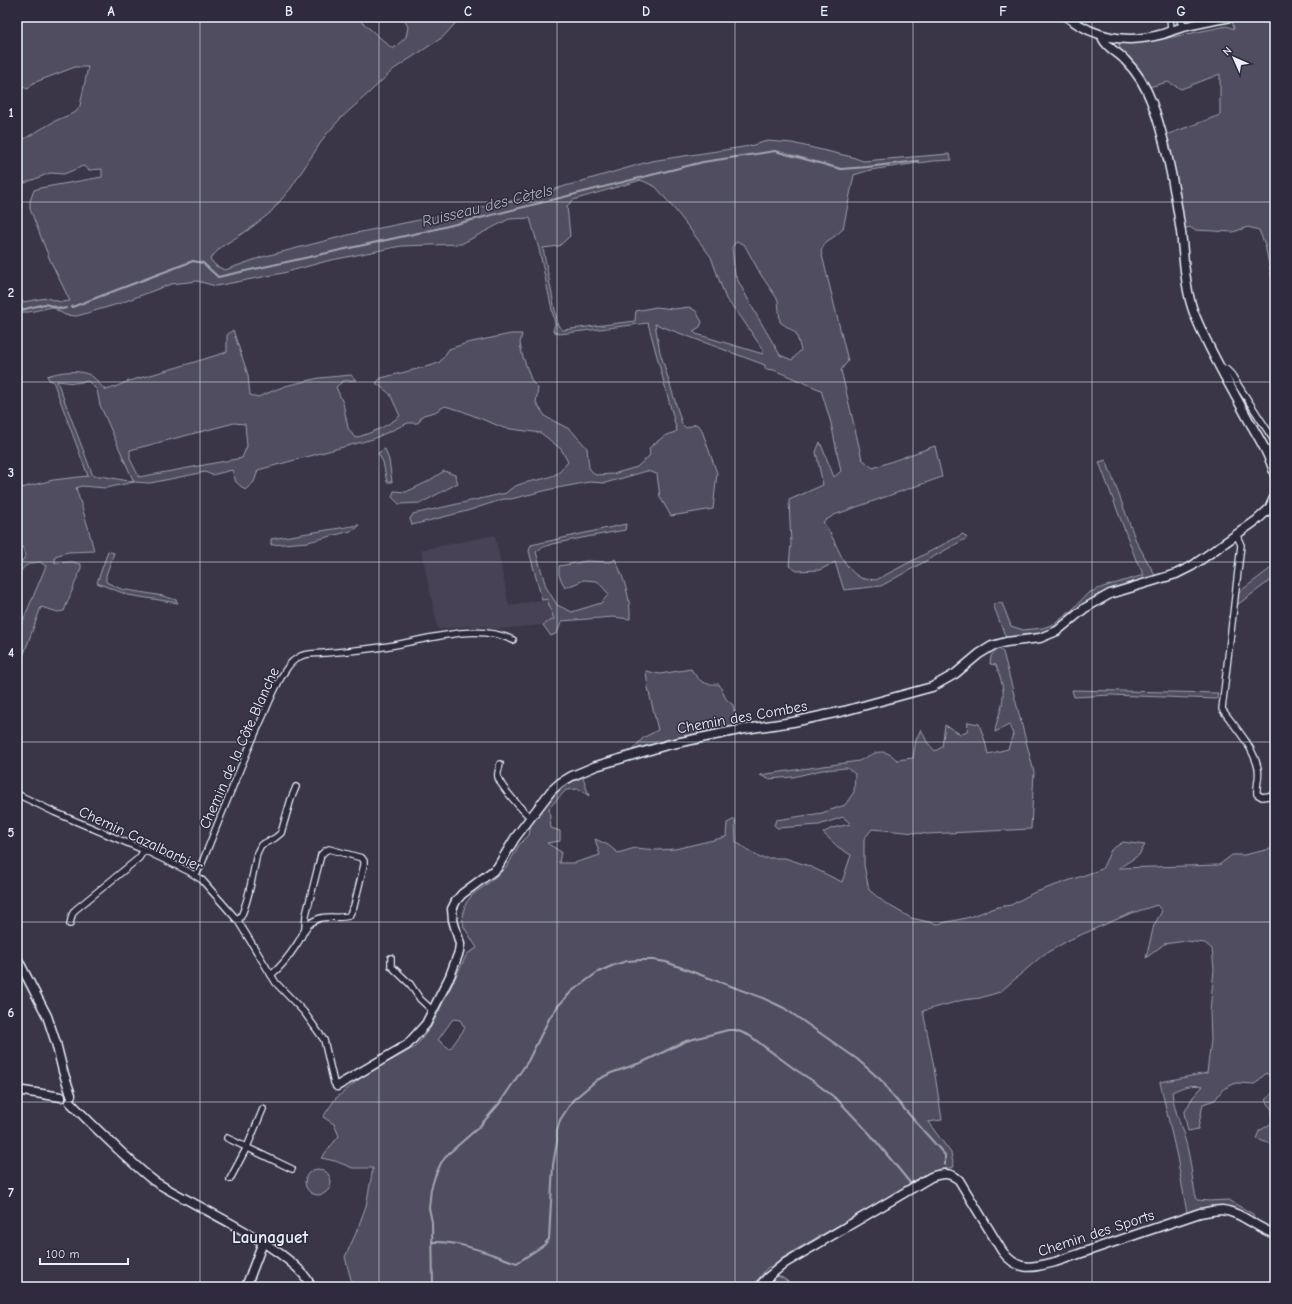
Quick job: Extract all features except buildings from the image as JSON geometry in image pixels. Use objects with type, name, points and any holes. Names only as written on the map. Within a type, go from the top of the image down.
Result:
[{"type":"street","points":[[1067,17],[1085,29],[1108,37],[1142,38],[1231,17]]},
{"type":"street","points":[[1170,17],[1171,31]]},
{"type":"street","points":[[1178,17],[1184,27]]},
{"type":"street","points":[[1267,17],[1275,19]]},
{"type":"street","points":[[1108,37],[1118,53],[1134,69],[1145,86],[1158,122],[1170,169],[1178,211],[1189,291],[1194,313],[1269,459],[1275,475]]},
{"type":"street","points":[[1222,370],[1226,369],[1231,374],[1275,442]]},
{"type":"street","name":"Chemin des Combes","points":[[337,1086],[408,1045],[423,1028],[450,976],[459,952],[460,944],[453,920],[452,909],[456,901],[462,894],[497,868],[516,838],[551,791],[560,783],[572,776],[596,766],[679,742],[739,730],[793,722],[844,711],[932,687],[955,674],[979,654],[992,646],[1006,642],[1040,638],[1057,631],[1097,600],[1110,594],[1176,574],[1192,566],[1237,536],[1264,514],[1275,496]]},
{"type":"street","points":[[1237,536],[1241,545],[1222,709],[1247,744],[1254,758],[1258,768],[1259,776],[1257,790],[1259,796],[1267,797],[1275,795]]},
{"type":"street","name":"Chemin de la Côte Blanche","points":[[196,875],[240,768],[271,700],[287,668],[293,661],[301,656],[311,654],[324,654],[389,646],[443,635],[476,633],[505,637],[513,640]]},
{"type":"street","points":[[500,764],[497,775],[499,782],[531,818]]},
{"type":"street","points":[[238,921],[244,907],[257,853],[261,845],[275,838],[281,833],[296,787]]},
{"type":"street","name":"Chemin Cazalbarbier","points":[[17,794],[54,812],[144,850],[196,875],[202,880],[238,921],[271,975],[284,992],[304,1012],[324,1040],[334,1083],[337,1086]]},
{"type":"street","points":[[271,975],[278,970],[298,943],[305,928],[306,915],[321,855],[325,850],[329,849],[362,858],[364,861],[364,866],[354,906],[349,916],[343,918],[319,918],[305,928]]},
{"type":"street","points":[[70,924],[72,914],[75,910],[139,858],[144,850]]},
{"type":"street","points":[[17,958],[47,1016],[71,1098],[102,1134],[151,1178],[183,1198],[263,1242],[296,1268],[307,1279],[311,1287]]},
{"type":"street","points":[[391,958],[391,966],[410,984],[420,999],[433,1011]]},
{"type":"street","points":[[63,1071],[62,1096],[64,1102],[71,1098]]},
{"type":"street","points":[[18,1092],[62,1096]]},
{"type":"street","points":[[230,1179],[247,1147],[263,1109]]},
{"type":"street","points":[[227,1138],[292,1169]]},
{"type":"street","name":"Chemin des Sports","points":[[760,1287],[785,1263],[939,1174],[954,1175],[959,1180],[1008,1260],[1023,1267],[1035,1267],[1055,1262],[1212,1211],[1222,1210],[1230,1212],[1266,1232],[1275,1234]]},
{"type":"street","points":[[246,1287],[263,1242]]},
{"type":"shaded area","points":[[17,17],[356,17],[393,49],[406,37],[408,27],[403,17],[461,17],[443,37],[394,69],[340,119],[325,136],[291,188],[270,213],[248,230],[221,247],[210,259],[216,266],[225,270],[262,257],[356,233],[521,199],[651,161],[750,146],[767,141],[792,143],[863,161],[949,154],[952,160],[932,161],[870,170],[854,175],[843,229],[826,242],[821,251],[848,361],[841,370],[862,459],[873,468],[935,446],[942,477],[834,515],[823,522],[848,567],[861,578],[866,579],[876,580],[963,534],[967,538],[881,586],[844,590],[835,562],[820,570],[797,571],[789,566],[791,544],[789,500],[823,485],[816,452],[820,442],[834,477],[841,471],[831,423],[821,390],[774,370],[765,369],[765,365],[655,324],[660,352],[682,424],[686,428],[696,424],[701,428],[717,473],[713,509],[671,516],[660,497],[657,474],[647,471],[605,483],[589,482],[511,499],[504,499],[467,511],[412,525],[410,519],[413,514],[506,493],[517,485],[558,473],[568,462],[561,449],[541,433],[504,428],[462,411],[445,406],[435,412],[423,415],[418,423],[408,423],[373,439],[258,470],[254,482],[245,490],[236,482],[232,470],[212,475],[205,472],[150,483],[134,482],[106,488],[81,486],[76,488],[94,551],[68,552],[55,556],[55,563],[72,562],[81,564],[81,568],[64,611],[58,612],[41,607],[18,670],[17,635],[46,566],[40,562],[27,565],[20,573],[17,583],[17,569],[26,555],[17,536],[17,489],[53,480],[88,476],[53,381],[50,381],[47,376],[64,372],[82,372],[93,377],[106,390],[129,381],[227,352],[227,335],[233,330],[248,375],[250,395],[258,397],[285,386],[319,378],[351,375],[356,380],[343,381],[336,387],[343,403],[348,428],[355,438],[378,429],[400,416],[390,394],[376,383],[381,378],[433,365],[440,362],[449,349],[467,343],[511,334],[522,334],[520,343],[522,354],[532,382],[538,388],[536,403],[546,417],[571,430],[587,448],[589,468],[595,475],[613,474],[637,467],[650,455],[649,448],[663,437],[677,431],[648,323],[559,334],[553,331],[555,324],[539,249],[530,218],[509,219],[461,244],[401,246],[327,261],[283,273],[216,286],[197,281],[171,284],[118,304],[77,316],[65,315],[52,307],[29,312],[17,312],[17,303],[46,298],[61,302],[70,301],[50,260],[30,209],[30,201],[34,190],[102,177],[102,169],[89,170],[83,166],[64,174],[50,173],[17,186],[17,143],[55,121],[76,112],[80,106],[88,67],[75,67],[33,83],[28,89],[17,85]],"holes":[[[641,180],[656,187],[711,257],[726,299],[741,317],[763,350],[763,354],[696,334],[693,331],[700,327],[702,322],[696,311],[689,307],[674,309],[656,307],[636,311],[635,321],[563,330],[558,326],[543,248],[559,246],[570,236],[567,206],[573,200]],[[736,242],[744,244],[761,275],[778,300],[780,322],[796,333],[801,350],[792,360],[780,355],[735,275],[732,247]],[[57,381],[75,383],[88,381],[97,390],[100,405],[134,482],[93,476]],[[234,423],[245,424],[247,446],[242,458],[139,477],[130,459],[130,450]]]},
{"type":"shaded area","points":[[1232,21],[1260,21],[1275,25],[1275,280],[1272,279],[1265,245],[1259,230],[1248,227],[1233,232],[1194,230],[1190,227],[1184,229],[1177,182],[1166,135],[1220,115],[1220,74],[1181,89],[1168,82],[1149,87],[1132,62],[1120,49],[1119,44],[1125,42],[1147,42],[1227,26],[1234,29]]},
{"type":"shaded area","points":[[385,449],[389,460],[392,482],[387,482],[383,462],[378,453]]},
{"type":"shaded area","points":[[1106,460],[1136,541],[1156,577],[1114,589],[1093,598],[1059,624],[1041,634],[1006,638],[993,604],[1002,603],[1011,626],[1023,630],[1043,628],[1056,623],[1073,609],[1088,593],[1144,575],[1136,560],[1099,462]]},
{"type":"shaded area","points":[[444,471],[455,475],[458,483],[421,503],[399,504],[392,497],[394,491],[406,492],[427,482]]},
{"type":"shaded area","points":[[626,524],[625,530],[552,544],[541,548],[536,552],[546,587],[557,605],[572,612],[601,603],[609,594],[597,581],[584,580],[565,588],[559,575],[559,566],[586,561],[611,562],[615,559],[628,596],[630,619],[613,617],[562,621],[557,633],[551,636],[543,625],[554,619],[547,599],[542,600],[529,551],[531,545]]},
{"type":"shaded area","points":[[359,525],[351,531],[308,542],[271,545],[271,539]]},
{"type":"shaded area","points":[[495,535],[509,606],[547,599],[554,619],[543,625],[486,630],[485,626],[474,628],[470,626],[438,629],[421,550]]},
{"type":"shaded area","points":[[108,551],[114,553],[106,575],[106,582],[121,589],[163,596],[176,600],[178,603],[128,595],[97,583]]},
{"type":"shaded area","points":[[1275,565],[1275,577],[1237,605],[1238,593]]},
{"type":"shaded area","points":[[998,648],[1003,652],[1034,772],[1031,829],[927,834],[872,829],[864,839],[864,865],[869,890],[885,903],[911,918],[938,924],[966,918],[998,907],[1011,905],[1033,893],[1102,869],[1111,850],[1123,842],[1145,845],[1139,855],[1119,868],[1219,865],[1232,855],[1244,855],[1275,848],[1275,1079],[1266,1073],[1255,1084],[1236,1083],[1223,1089],[1215,1100],[1203,1104],[1198,1129],[1188,1131],[1184,1113],[1193,1097],[1203,1086],[1187,1086],[1172,1092],[1188,1151],[1197,1200],[1228,1200],[1253,1214],[1255,1219],[1237,1211],[1222,1208],[1206,1209],[1187,1213],[1177,1157],[1160,1082],[1207,1073],[1211,1040],[1210,1011],[1214,969],[1212,949],[1205,943],[1186,941],[1164,944],[1146,958],[1154,925],[1162,911],[1157,905],[1129,914],[1069,940],[1043,955],[1000,992],[923,1011],[942,1120],[928,1122],[951,1153],[954,1167],[934,1171],[797,1249],[767,1268],[752,1287],[353,1287],[345,1257],[366,1206],[373,1168],[353,1168],[335,1161],[321,1158],[339,1136],[334,1124],[323,1117],[336,1098],[362,1077],[415,1047],[431,1027],[467,954],[477,948],[464,927],[462,916],[466,903],[473,894],[486,885],[508,865],[519,845],[529,835],[531,824],[547,801],[562,786],[583,777],[589,796],[579,789],[566,790],[549,808],[551,828],[560,831],[560,841],[547,843],[561,852],[559,863],[574,863],[600,855],[595,839],[608,845],[618,853],[635,848],[657,850],[675,849],[726,837],[727,823],[735,819],[736,842],[760,858],[785,858],[809,866],[842,882],[851,855],[838,847],[823,833],[832,828],[851,824],[843,817],[819,825],[777,828],[774,825],[776,820],[822,813],[845,805],[854,792],[855,774],[847,768],[822,770],[793,777],[768,779],[760,775],[859,761],[878,752],[887,753],[897,760],[913,758],[916,740],[921,729],[927,742],[935,751],[942,747],[945,725],[960,734],[967,731],[968,722],[979,724],[988,754],[1008,749],[1013,734],[1009,725],[995,732],[1003,700],[1003,688],[996,665],[990,664],[991,656]],"holes":[[[453,1019],[460,1020],[465,1028],[450,1049],[438,1040]]]},
{"type":"shaded area","points":[[691,669],[702,682],[719,684],[726,699],[733,705],[737,725],[674,738],[632,750],[643,738],[658,730],[648,688],[646,671],[660,674]]},
{"type":"shaded area","points":[[1072,690],[1218,693],[1217,699],[1111,695],[1074,697]]},
{"type":"shaded area","points":[[1275,1079],[1275,1145],[1256,1139],[1259,1131],[1272,1123],[1272,1110],[1266,1100],[1274,1091]]},
{"type":"shaded area","points":[[318,1169],[328,1172],[331,1182],[328,1192],[318,1195],[308,1192],[305,1182],[308,1172]]},
{"type":"shaded area","points":[[777,1276],[783,1278],[795,1287],[766,1287]]},
{"type":"waterway","name":"Ruisseau des Cètels","points":[[72,307],[193,261],[203,263],[218,277],[432,230],[703,162],[775,151],[841,169],[918,161]]},
{"type":"waterway","name":"Ruisseau des Cètels","points":[[17,311],[45,304],[62,309],[66,308]]},
{"type":"waterway","points":[[433,1287],[432,1222],[429,1208],[431,1189],[441,1163],[448,1154],[479,1127],[499,1104],[528,1061],[550,1017],[558,1006],[572,991],[598,972],[627,961],[653,960],[666,962],[763,998],[784,1008],[857,1059],[883,1082],[891,1094],[945,1155],[945,1165]]},
{"type":"waterway","points":[[432,1242],[443,1242],[465,1246],[517,1263],[544,1245],[549,1239],[553,1165],[557,1142],[557,1131],[560,1120],[573,1100],[597,1080],[611,1073],[643,1062],[686,1041],[728,1030],[736,1030],[750,1036],[838,1100],[870,1134],[911,1184]]},
{"type":"district","name":"Launaguet","points":[[270,1237]]}]
